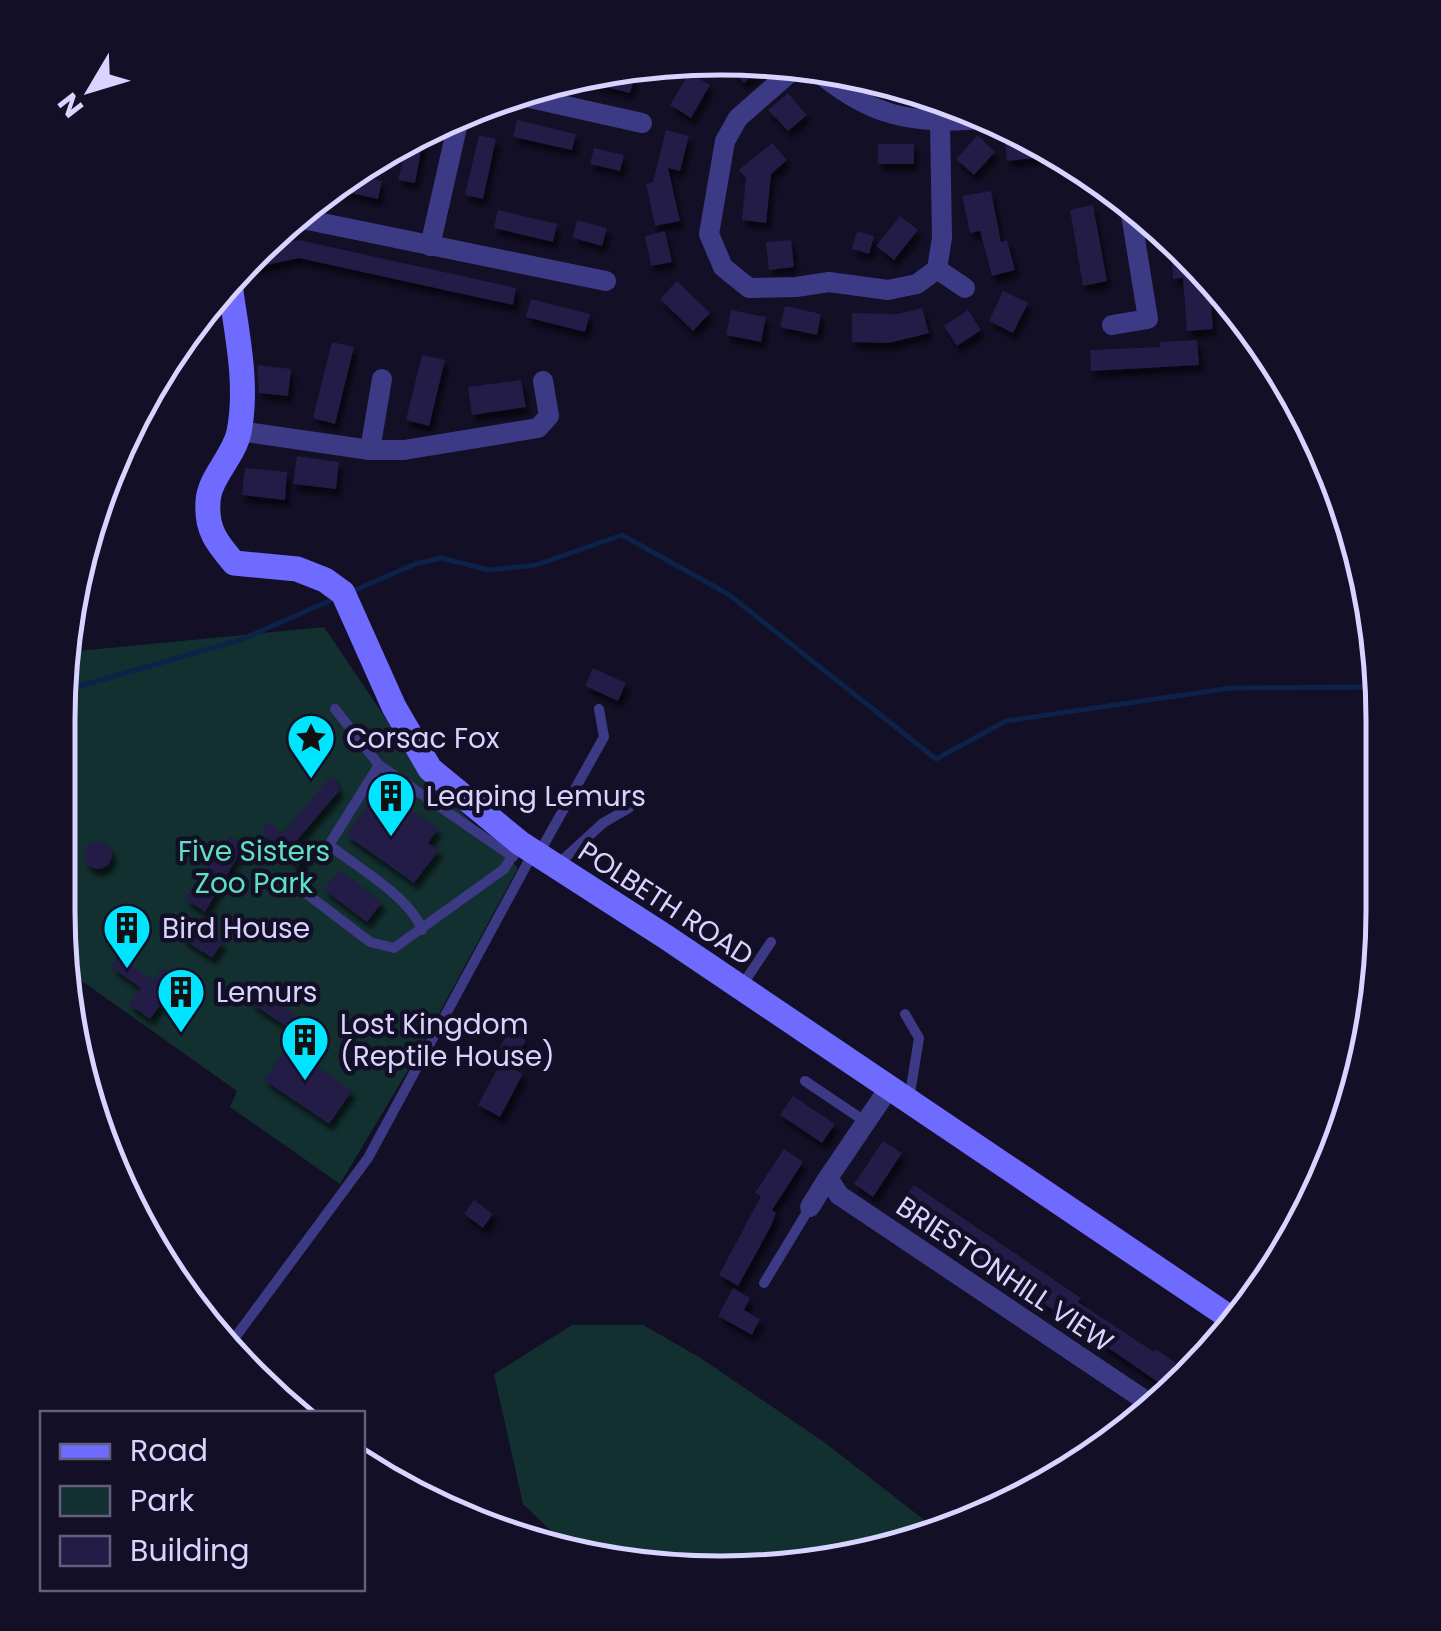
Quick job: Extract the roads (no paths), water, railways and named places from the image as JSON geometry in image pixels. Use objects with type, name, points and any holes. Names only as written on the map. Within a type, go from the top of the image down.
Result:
[{"type":"street","points":[[785,79],[738,118],[726,141],[709,234],[722,267],[750,288],[829,282],[888,290],[918,284],[937,268],[942,238],[940,123]]},
{"type":"street","points":[[832,85],[891,115],[940,123],[960,121]]},
{"type":"street","points":[[542,100],[642,122]]},
{"type":"street","points":[[430,246],[456,132]]},
{"type":"street","points":[[312,221],[606,281]]},
{"type":"street","points":[[1112,325],[1148,320],[1133,224]]},
{"type":"street","points":[[937,268],[965,288]]},
{"type":"street","name":"POLBETH ROAD","points":[[232,299],[239,348],[239,431],[232,454],[208,499],[210,536],[234,564],[297,569],[325,580],[349,604],[394,707],[430,769],[532,855],[740,987],[1224,1314]]},
{"type":"street","points":[[370,450],[382,379]]},
{"type":"street","points":[[239,431],[370,450],[404,450],[538,428],[549,416],[543,382]]},
{"type":"street","points":[[810,1207],[866,1122],[899,1094]]},
{"type":"street","name":"BRIESTONHILL VIEW","points":[[828,1178],[839,1195],[1143,1399]]},
{"type":"lane","points":[[335,709],[379,765],[532,855]]},
{"type":"lane","points":[[236,1337],[368,1158],[532,855],[604,736],[598,709]]},
{"type":"lane","points":[[379,765],[329,845],[404,903],[422,930]]},
{"type":"lane","points":[[302,891],[370,942],[394,948],[504,869],[629,808]]},
{"type":"lane","points":[[740,987],[771,942]]},
{"type":"lane","points":[[899,1094],[919,1038],[905,1014]]},
{"type":"lane","points":[[805,1082],[866,1122]]},
{"type":"lane","points":[[764,1282],[810,1207]]},
{"type":"waterway","points":[[353,591],[415,564],[442,558],[489,570],[536,565],[622,535],[728,594],[936,759],[1006,721],[1231,688],[1365,687]]},
{"type":"waterway","points":[[76,687],[240,640],[334,599]]},
{"type":"place","name":"Corsac Fox","points":[[311,780]]},
{"type":"place","name":"Leaping Lemurs","points":[[391,838]]},
{"type":"place","name":"Bird House","points":[[127,970]]},
{"type":"place","name":"Lemurs","points":[[181,1034]]},
{"type":"place","name":"Lost Kingdom (Reptile House)","points":[[305,1082]]},
{"type":"park label","name":"Five Sisters Zoo Park","points":[[254,867]]}]
